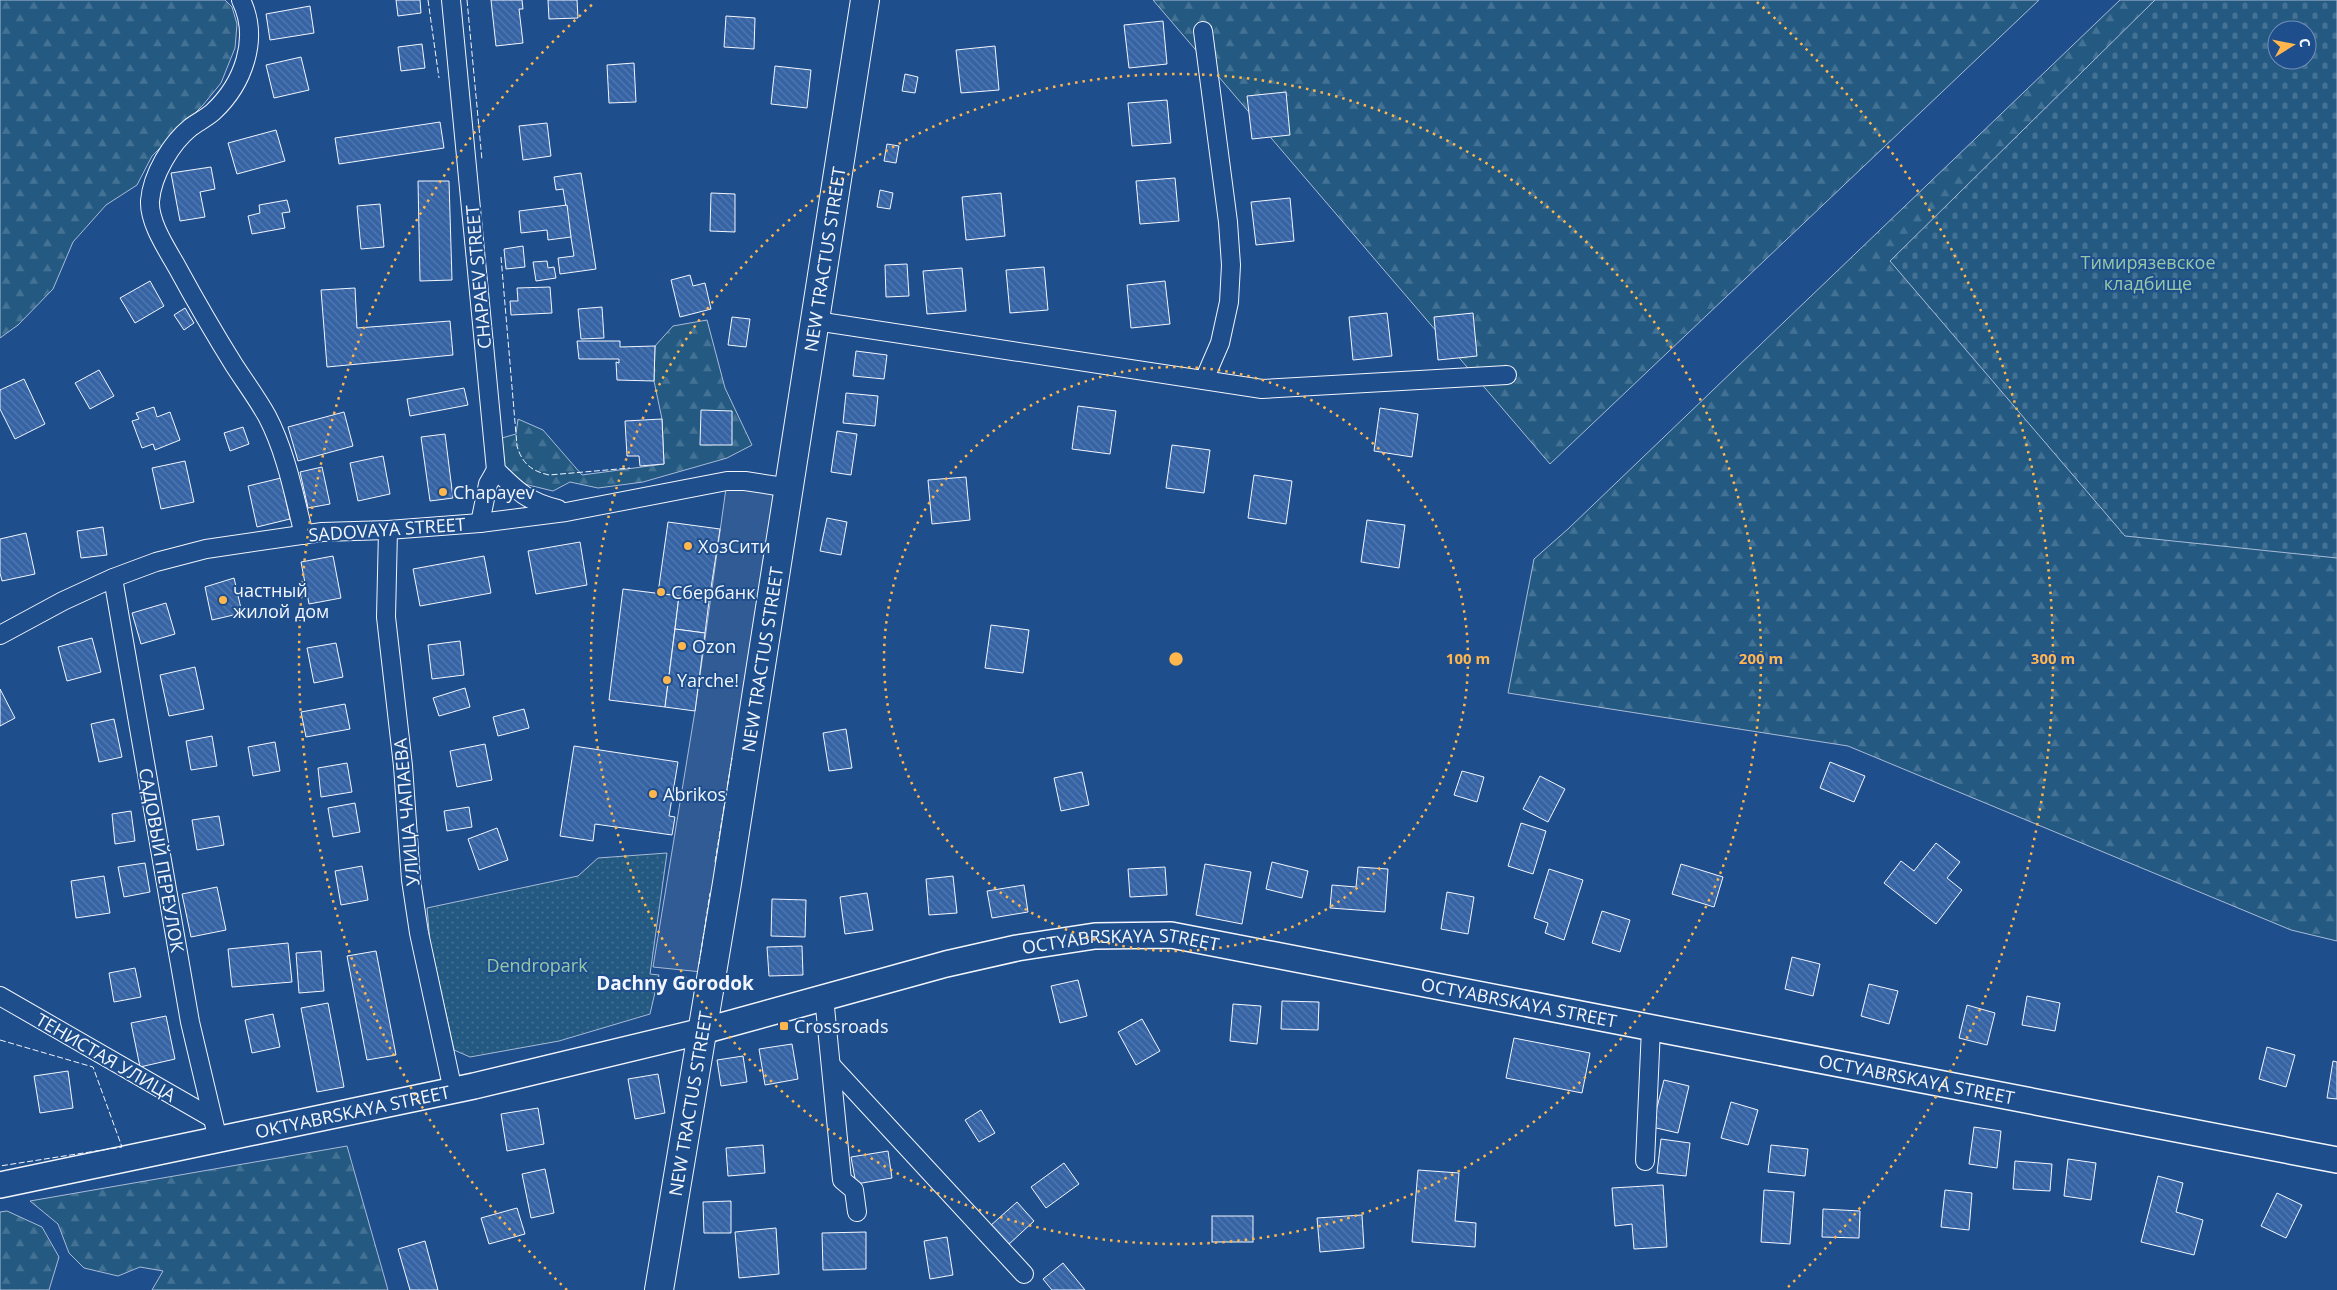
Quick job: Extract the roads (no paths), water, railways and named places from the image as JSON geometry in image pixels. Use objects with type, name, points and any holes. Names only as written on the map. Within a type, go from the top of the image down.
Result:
[{"type":"main road","name":"NEW TRACTUS STREET","points":[[659,1290],[790,488],[865,0]]},
{"type":"street","points":[[241,0],[250,27],[244,67],[228,97],[212,113],[190,128],[172,148],[155,180],[150,204],[156,225],[166,248],[208,323],[267,416],[285,460],[304,534]]},
{"type":"street","name":"CHAPAEV STREET","points":[[451,0],[496,470]]},
{"type":"street","points":[[1203,31],[1228,222],[1231,265],[1229,302],[1220,343],[1204,380]]},
{"type":"street","points":[[816,321],[1262,389],[1507,375]]},
{"type":"street","points":[[480,523],[488,484],[496,470],[536,504],[566,512]]},
{"type":"street","name":"SADOVAYA STREET","points":[[0,635],[113,578],[156,562],[206,549],[322,532],[388,530],[480,523],[566,512],[726,481],[745,481],[790,488]]},
{"type":"street","name":"УЛИЦА ЧАПАЕВА","points":[[388,530],[386,617],[404,766],[411,880],[419,934],[453,1091]]},
{"type":"street","name":"САДОВЫЙ ПЕРЕУЛОК","points":[[113,578],[188,1012],[215,1129]]},
{"type":"street","name":"OCTYABRSKAYA STREET","points":[[702,1031],[1017,948],[1096,936],[1171,935],[2337,1160]]},
{"type":"street","name":"ТЕНИСТАЯ УЛИЦА","points":[[0,996],[215,1129]]},
{"type":"street","points":[[824,998],[842,1180],[854,1190],[857,1212]]},
{"type":"street","points":[[1645,1161],[1651,1029]]},
{"type":"street","name":"OKTYABRSKAYA STREET","points":[[0,1185],[215,1129],[453,1091],[702,1031]]},
{"type":"street","points":[[831,1065],[1024,1274]]},
{"type":"place","name":"Chapayev","points":[[443,492]]},
{"type":"place","name":"ХозСити","points":[[688,546]]},
{"type":"place","name":"Сбербанк","points":[[661,592]]},
{"type":"place","name":"частный жилой дом","points":[[223,600]]},
{"type":"place","name":"Ozon","points":[[682,646]]},
{"type":"place","name":"Yarche!","points":[[667,680]]},
{"type":"place","name":"Abrikos","points":[[653,794]]},
{"type":"place","name":"Crossroads","points":[[784,1026]]},
{"type":"district","name":"Dachny Gorodok","points":[[675,983]]},
{"type":"park label","name":"Тимирязевское кладбище","points":[[2148,272]]},
{"type":"park label","name":"Dendropark","points":[[537,965]]}]
